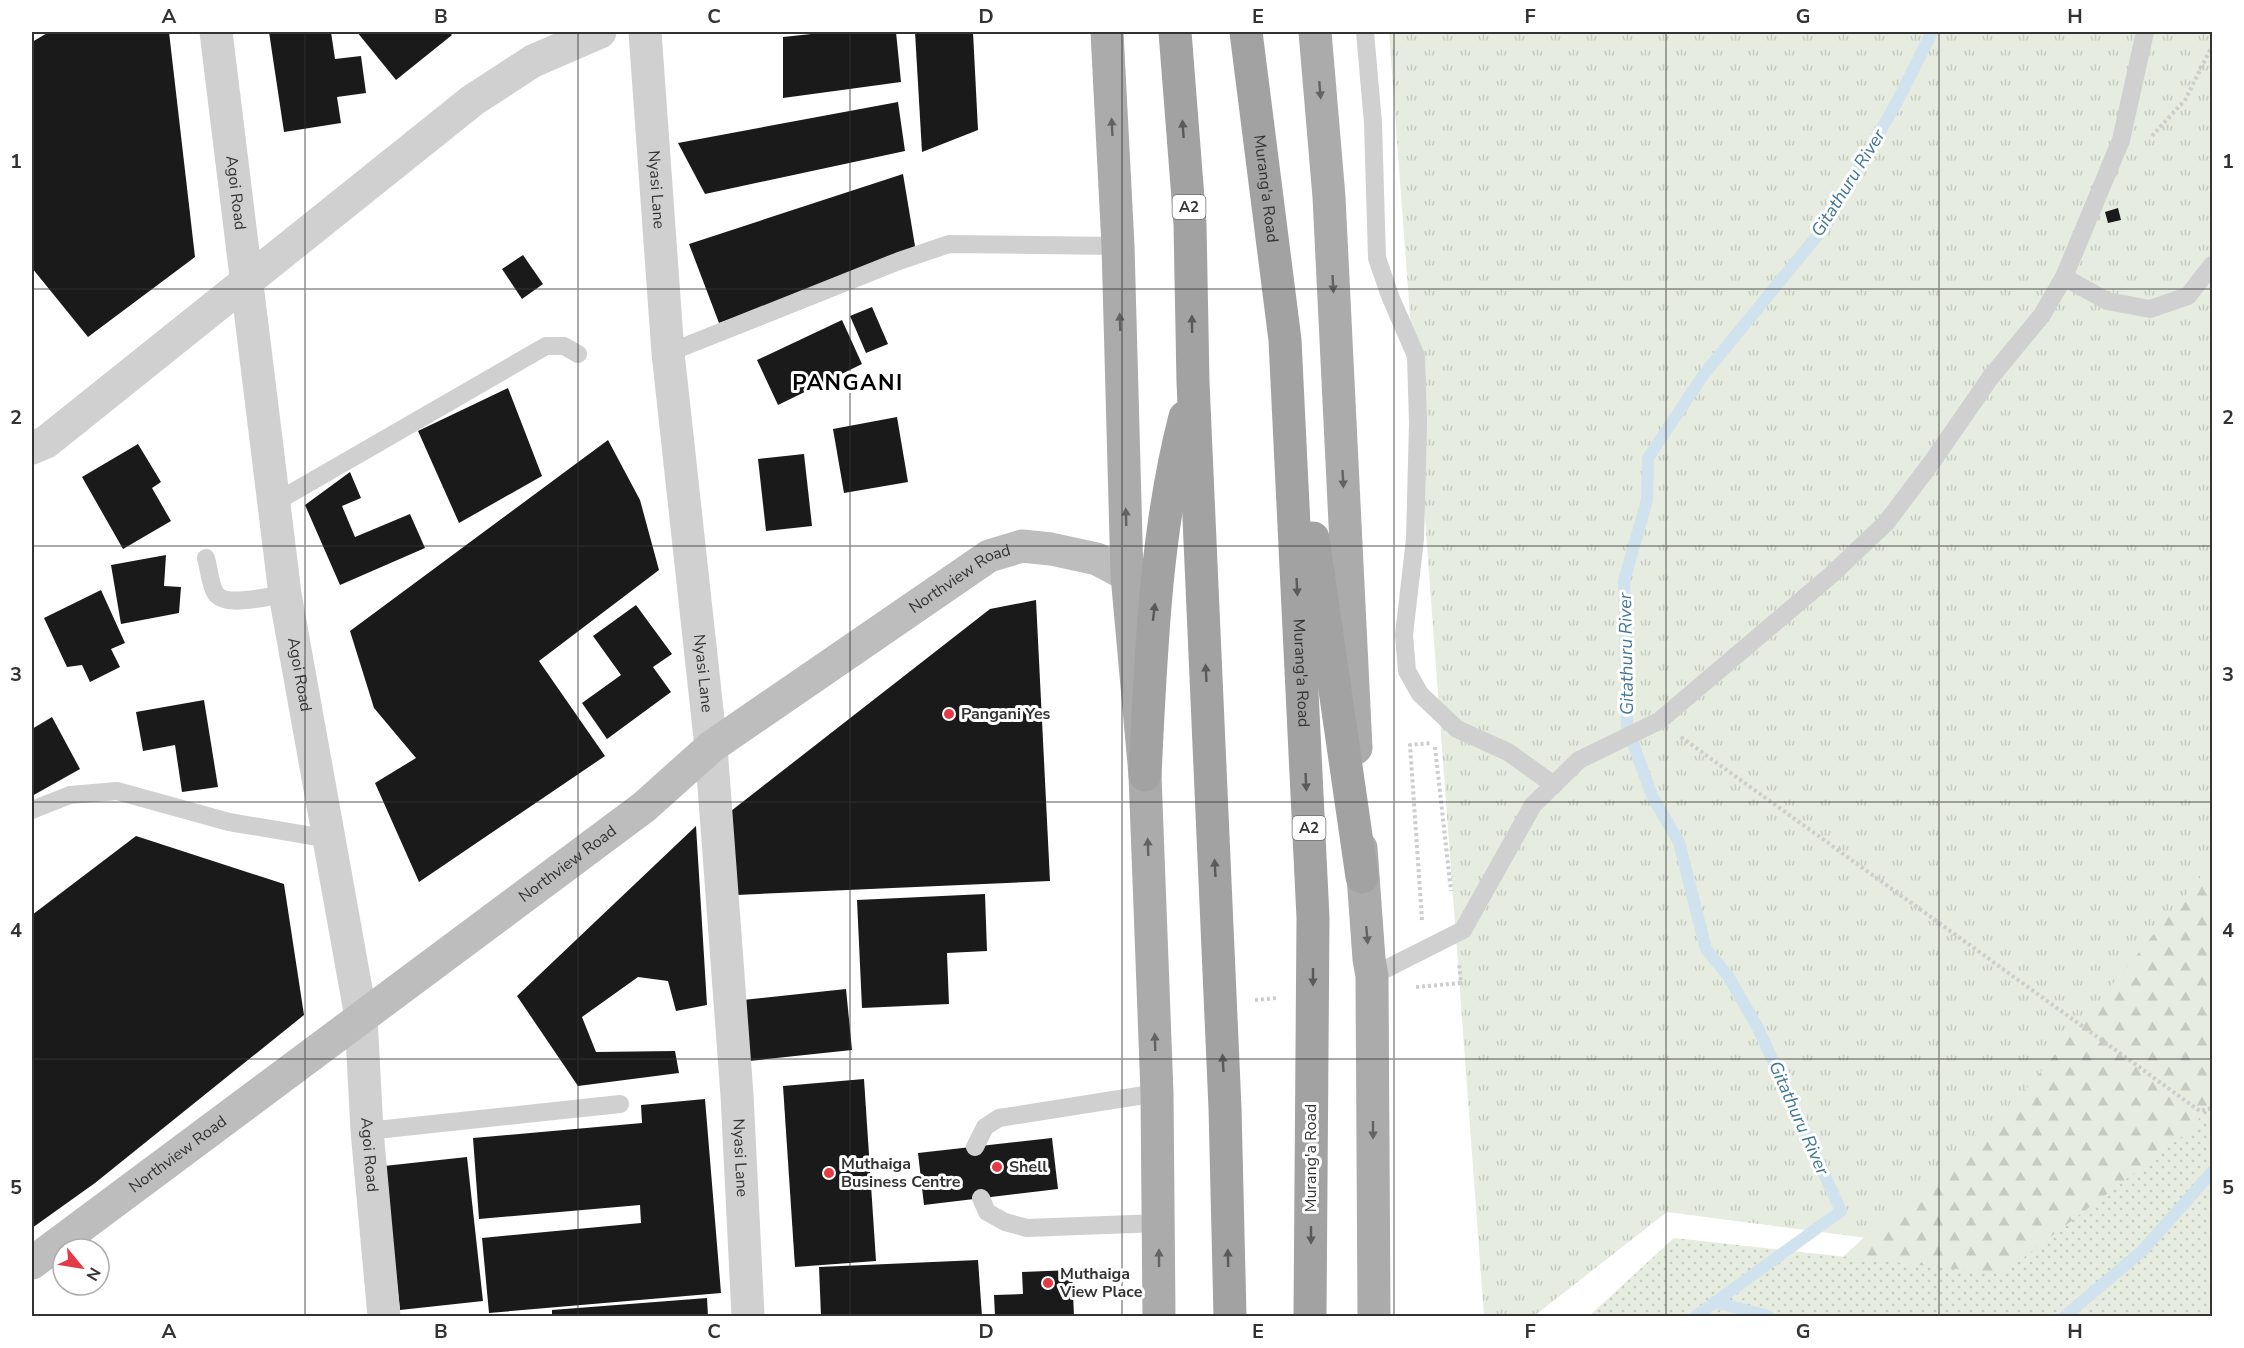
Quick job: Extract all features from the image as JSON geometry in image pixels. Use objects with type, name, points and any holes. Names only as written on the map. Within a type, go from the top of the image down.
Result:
[{"type":"highway","name":"A2","points":[[1175,32],[1190,224],[1193,382],[1225,1096],[1230,1317]]},
{"type":"highway","name":"Murang'a Road","points":[[1246,32],[1285,340],[1313,918],[1310,1317]]},
{"type":"highway","points":[[1285,340],[1362,877]]},
{"type":"highway","points":[[1145,775],[1153,621],[1172,466],[1193,382]]},
{"type":"main road","points":[[1107,32],[1118,246],[1127,575],[1145,775],[1157,1093],[1159,1317]]},
{"type":"main road","points":[[1315,32],[1329,197],[1362,877],[1372,976],[1374,1317]]},
{"type":"main road","name":"Northview Road","points":[[32,1263],[644,807],[711,747],[989,556],[1022,546],[1051,549],[1097,560],[1127,575]]},
{"type":"street","name":"Agoi Road","points":[[216,32],[285,594],[361,1017],[367,1131],[384,1317]]},
{"type":"street","points":[[32,448],[46,442],[473,100],[533,61],[600,32]]},
{"type":"street","name":"Nyasi Lane","points":[[645,32],[668,353],[711,747],[737,1095],[748,1317]]},
{"type":"lane","points":[[1365,32],[1373,123],[1377,258],[1390,296],[1416,356],[1418,423],[1415,539],[1404,635],[1407,671],[1420,694],[1457,729],[1508,752],[1554,785]]},
{"type":"lane","points":[[1372,976],[1463,930],[1533,805],[1578,760],[1659,721],[1831,575],[1886,523],[1932,462],[1990,378],[2042,315],[2064,277],[2121,140],[2145,32]]},
{"type":"lane","points":[[668,353],[899,261],[949,244],[1118,246]]},
{"type":"lane","points":[[2064,277],[2107,301],[2150,309],[2188,296],[2212,265]]},
{"type":"lane","points":[[274,503],[546,346],[564,346],[578,354]]},
{"type":"lane","points":[[206,558],[215,593],[223,600],[232,602],[285,594]]},
{"type":"lane","points":[[32,810],[70,795],[117,791],[229,822],[330,839]]},
{"type":"lane","points":[[975,1147],[985,1128],[999,1118],[1157,1093]]},
{"type":"lane","points":[[367,1131],[620,1104]]},
{"type":"lane","points":[[981,1198],[987,1212],[1005,1222],[1027,1228],[1159,1223]]},
{"type":"path","points":[[2121,140],[2148,141],[2185,100],[2212,46]]},
{"type":"path","points":[[1659,721],[2200,1111],[2212,1108]]},
{"type":"green space","points":[[1389,32],[2212,32],[2212,1052],[1991,1254],[1667,1212],[1534,1316],[1484,1316]]},
{"type":"green space","points":[[2212,863],[2212,1316],[1788,1316],[1833,1266],[2030,1085]]},
{"type":"green space","points":[[2212,1099],[2212,1316],[1589,1316],[1674,1238],[2002,1274],[2192,1129]]},
{"type":"building","points":[[49,32],[169,32],[195,257],[88,337],[32,268],[32,42]]},
{"type":"building","points":[[269,32],[331,32],[335,59],[361,56],[366,93],[337,97],[341,123],[284,132]]},
{"type":"building","points":[[357,32],[449,32],[452,35],[396,80]]},
{"type":"building","points":[[830,32],[896,32],[901,82],[783,98],[783,37]]},
{"type":"building","points":[[915,32],[973,32],[978,130],[922,152]]},
{"type":"building","points":[[898,102],[905,151],[705,194],[678,143]]},
{"type":"building","points":[[903,174],[916,252],[719,323],[689,244]]},
{"type":"building","points":[[2118,208],[2121,220],[2108,223],[2105,212]]},
{"type":"building","points":[[523,255],[543,284],[522,299],[502,269]]},
{"type":"building","points":[[872,307],[888,344],[866,353],[850,316]]},
{"type":"building","points":[[842,320],[862,364],[778,405],[757,360]]},
{"type":"building","points":[[508,388],[542,476],[459,523],[418,431]]},
{"type":"building","points":[[897,417],[908,482],[844,493],[833,429]]},
{"type":"building","points":[[608,440],[640,500],[659,570],[539,661],[605,756],[419,882],[375,783],[416,758],[374,708],[350,631]]},
{"type":"building","points":[[138,444],[161,482],[152,488],[171,521],[123,549],[82,477]]},
{"type":"building","points":[[804,454],[812,526],[766,531],[758,459]]},
{"type":"building","points":[[350,472],[361,498],[342,506],[355,537],[410,514],[425,548],[340,585],[305,505]]},
{"type":"building","points":[[166,555],[164,586],[181,587],[179,613],[121,624],[111,565]]},
{"type":"building","points":[[101,590],[125,643],[111,649],[120,667],[90,682],[82,665],[67,667],[44,618]]},
{"type":"building","name":"Pangani Yes","points":[[1036,600],[1050,881],[736,895],[722,818],[990,609]]},
{"type":"building","points":[[636,605],[672,654],[653,667],[671,692],[607,739],[582,703],[621,675],[593,636]]},
{"type":"building","points":[[204,700],[218,787],[182,792],[175,745],[143,751],[136,712]]},
{"type":"building","points":[[52,717],[80,769],[32,796],[32,729]]},
{"type":"building","points":[[696,826],[707,1005],[676,1011],[668,981],[638,977],[582,1017],[596,1052],[675,1051],[679,1073],[578,1086],[517,996]]},
{"type":"building","points":[[136,836],[284,884],[304,1015],[95,1183],[32,1228],[32,915]]},
{"type":"building","points":[[985,894],[987,951],[947,953],[949,1004],[862,1008],[857,900]]},
{"type":"building","points":[[846,989],[852,1050],[749,1061],[743,1000]]},
{"type":"building","name":"Muthaiga Business Centre","points":[[864,1079],[876,1261],[795,1267],[783,1086]]},
{"type":"building","points":[[705,1099],[721,1293],[489,1313],[482,1238],[641,1223],[640,1205],[479,1219],[473,1138],[642,1123],[641,1105]]},
{"type":"building","points":[[1052,1138],[1058,1189],[924,1205],[918,1153]]},
{"type":"building","points":[[467,1157],[483,1301],[400,1310],[384,1166]]},
{"type":"building","points":[[978,1260],[982,1316],[821,1316],[819,1267]]},
{"type":"building","name":"Muthaiga View Place","points":[[1072,1270],[1074,1316],[995,1316],[994,1295],[1023,1294],[1022,1272]]},
{"type":"building","points":[[707,1298],[708,1316],[552,1316],[552,1310]]},
{"type":"waterway","name":"Gitathuru River","points":[[1696,1316],[1841,1211],[1758,1028],[1728,976],[1706,949],[1679,842],[1652,796],[1627,726],[1624,581],[1647,500],[1648,458],[1704,374],[1826,225],[1897,102],[1932,32]]},
{"type":"waterway","points":[[2065,1316],[2142,1251],[2212,1172]]},
{"type":"waterway","points":[[1715,1302],[1768,1316]]},
{"type":"place","name":"Pangani Yes","points":[[949,714]]},
{"type":"place","name":"Shell","points":[[997,1167]]},
{"type":"place","name":"Muthaiga Business Centre","points":[[829,1173]]},
{"type":"place","name":"Muthaiga View Place","points":[[1048,1283]]},
{"type":"district","name":"PANGANI","points":[[848,383]]}]
